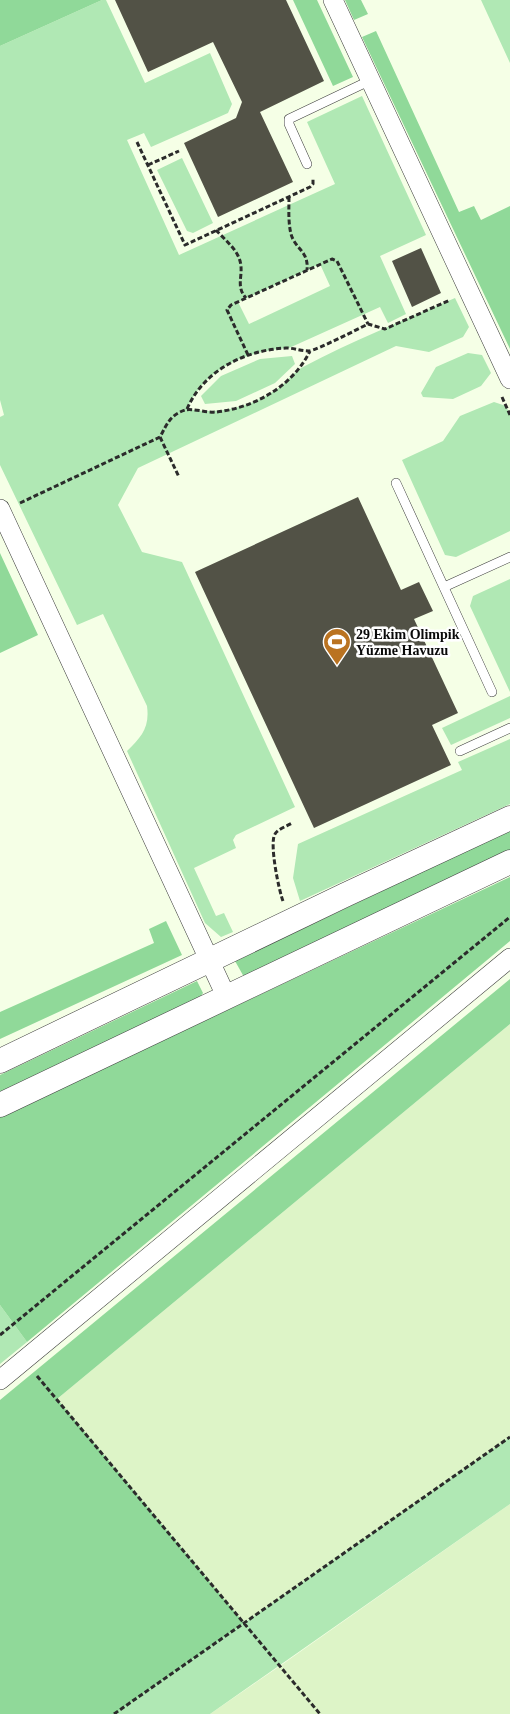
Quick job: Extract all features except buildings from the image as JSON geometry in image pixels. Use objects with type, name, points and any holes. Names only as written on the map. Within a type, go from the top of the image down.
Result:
[{"type":"street","points":[[334,0],[510,379]]},
{"type":"street","points":[[1,510],[226,996]]},
{"type":"street","points":[[0,1061],[510,818]]},
{"type":"street","points":[[0,1105],[510,862]]},
{"type":"street","points":[[0,1380],[510,958]]},
{"type":"lane","points":[[306,164],[289,124],[289,119],[371,80]]},
{"type":"lane","points":[[396,482],[492,692]]},
{"type":"lane","points":[[444,587],[510,557]]},
{"type":"lane","points":[[460,751],[510,728]]},
{"type":"path","points":[[137,142],[184,245],[313,184],[313,178],[306,164]]},
{"type":"path","points":[[148,165],[179,152]]},
{"type":"path","points":[[289,197],[291,235],[305,255],[308,264],[307,270]]},
{"type":"path","points":[[216,230],[239,257],[241,265],[239,285],[242,294],[246,298]]},
{"type":"path","points":[[248,355],[227,310],[231,305],[332,259],[337,261],[368,324]]},
{"type":"path","points":[[187,409],[192,396],[202,383],[230,363],[248,355],[280,349],[310,351],[368,324],[385,329],[455,298]]},
{"type":"path","points":[[1,510],[160,437],[169,419],[187,409],[216,412],[250,404],[266,396],[289,380],[305,362],[310,351]]},
{"type":"path","points":[[160,437],[179,477]]},
{"type":"path","points":[[292,823],[278,830],[274,837],[277,886],[292,921]]},
{"type":"path","points":[[0,1335],[510,917]]},
{"type":"path","points":[[25,1360],[320,1714]]},
{"type":"path","points":[[114,1714],[510,1437]]},
{"type":"green space","points":[[0,0],[102,0],[0,46]]},
{"type":"green space","points":[[102,0],[106,0],[145,83],[210,53],[232,104],[228,113],[151,147],[144,133],[127,140],[179,255],[335,184],[307,122],[362,96],[426,235],[380,256],[406,314],[388,323],[380,307],[289,348],[258,353],[229,364],[204,383],[187,409],[199,411],[224,410],[259,400],[280,387],[297,371],[322,357],[455,298],[469,327],[463,337],[429,352],[396,346],[138,468],[118,505],[142,552],[182,562],[295,807],[236,835],[233,840],[236,848],[194,868],[216,916],[224,913],[233,932],[221,937],[205,923],[127,751],[146,726],[147,706],[103,614],[77,625],[0,465],[0,417],[4,415],[0,400],[0,46]],"holes":[[[320,264],[330,286],[249,324],[238,302]]]},
{"type":"green space","points":[[293,0],[317,0],[353,77],[333,86]]},
{"type":"green space","points":[[345,0],[361,0],[368,14],[354,20]]},
{"type":"green space","points":[[481,0],[510,0],[510,63]]},
{"type":"green space","points":[[376,31],[459,212],[474,206],[481,220],[510,206],[510,349],[362,37]]},
{"type":"green space","points":[[182,158],[213,223],[193,233],[187,231],[157,170]]},
{"type":"green space","points":[[468,353],[482,355],[491,373],[481,386],[453,399],[423,397],[421,393],[436,367]]},
{"type":"green space","points":[[292,356],[295,364],[275,383],[236,401],[205,404],[201,396],[221,376],[260,359]]},
{"type":"green space","points":[[494,402],[506,406],[510,415],[510,531],[456,557],[445,555],[402,460],[443,441],[460,416]]},
{"type":"green space","points":[[0,553],[38,635],[0,653]]},
{"type":"green space","points":[[510,579],[510,692],[470,606],[473,596]]},
{"type":"green space","points":[[510,696],[510,718],[451,745],[442,728]]},
{"type":"green space","points":[[510,739],[510,804],[300,901],[293,878],[298,844],[462,770],[458,762]]},
{"type":"green space","points":[[510,830],[510,850],[244,977],[235,961]]},
{"type":"green space","points":[[510,877],[510,941],[27,1342],[0,1305],[0,1117]]},
{"type":"green space","points":[[166,921],[182,955],[0,1039],[0,1012],[154,943],[149,929]]},
{"type":"green space","points":[[510,979],[510,1024],[57,1399],[244,1623],[114,1714],[0,1714],[0,1400]]},
{"type":"green space","points":[[197,981],[203,993],[198,1000],[0,1094],[0,1075]]},
{"type":"green space","points":[[510,1024],[510,1437],[244,1623],[57,1399]]},
{"type":"green space","points":[[0,1305],[27,1342],[0,1364]]},
{"type":"green space","points":[[510,1437],[510,1504],[210,1714],[114,1714]]},
{"type":"green space","points":[[510,1504],[510,1714],[210,1714],[280,1666]]},
{"type":"place","name":"29 Ekim Olimpik Yüzme Havuzu","points":[[337,666]]}]
